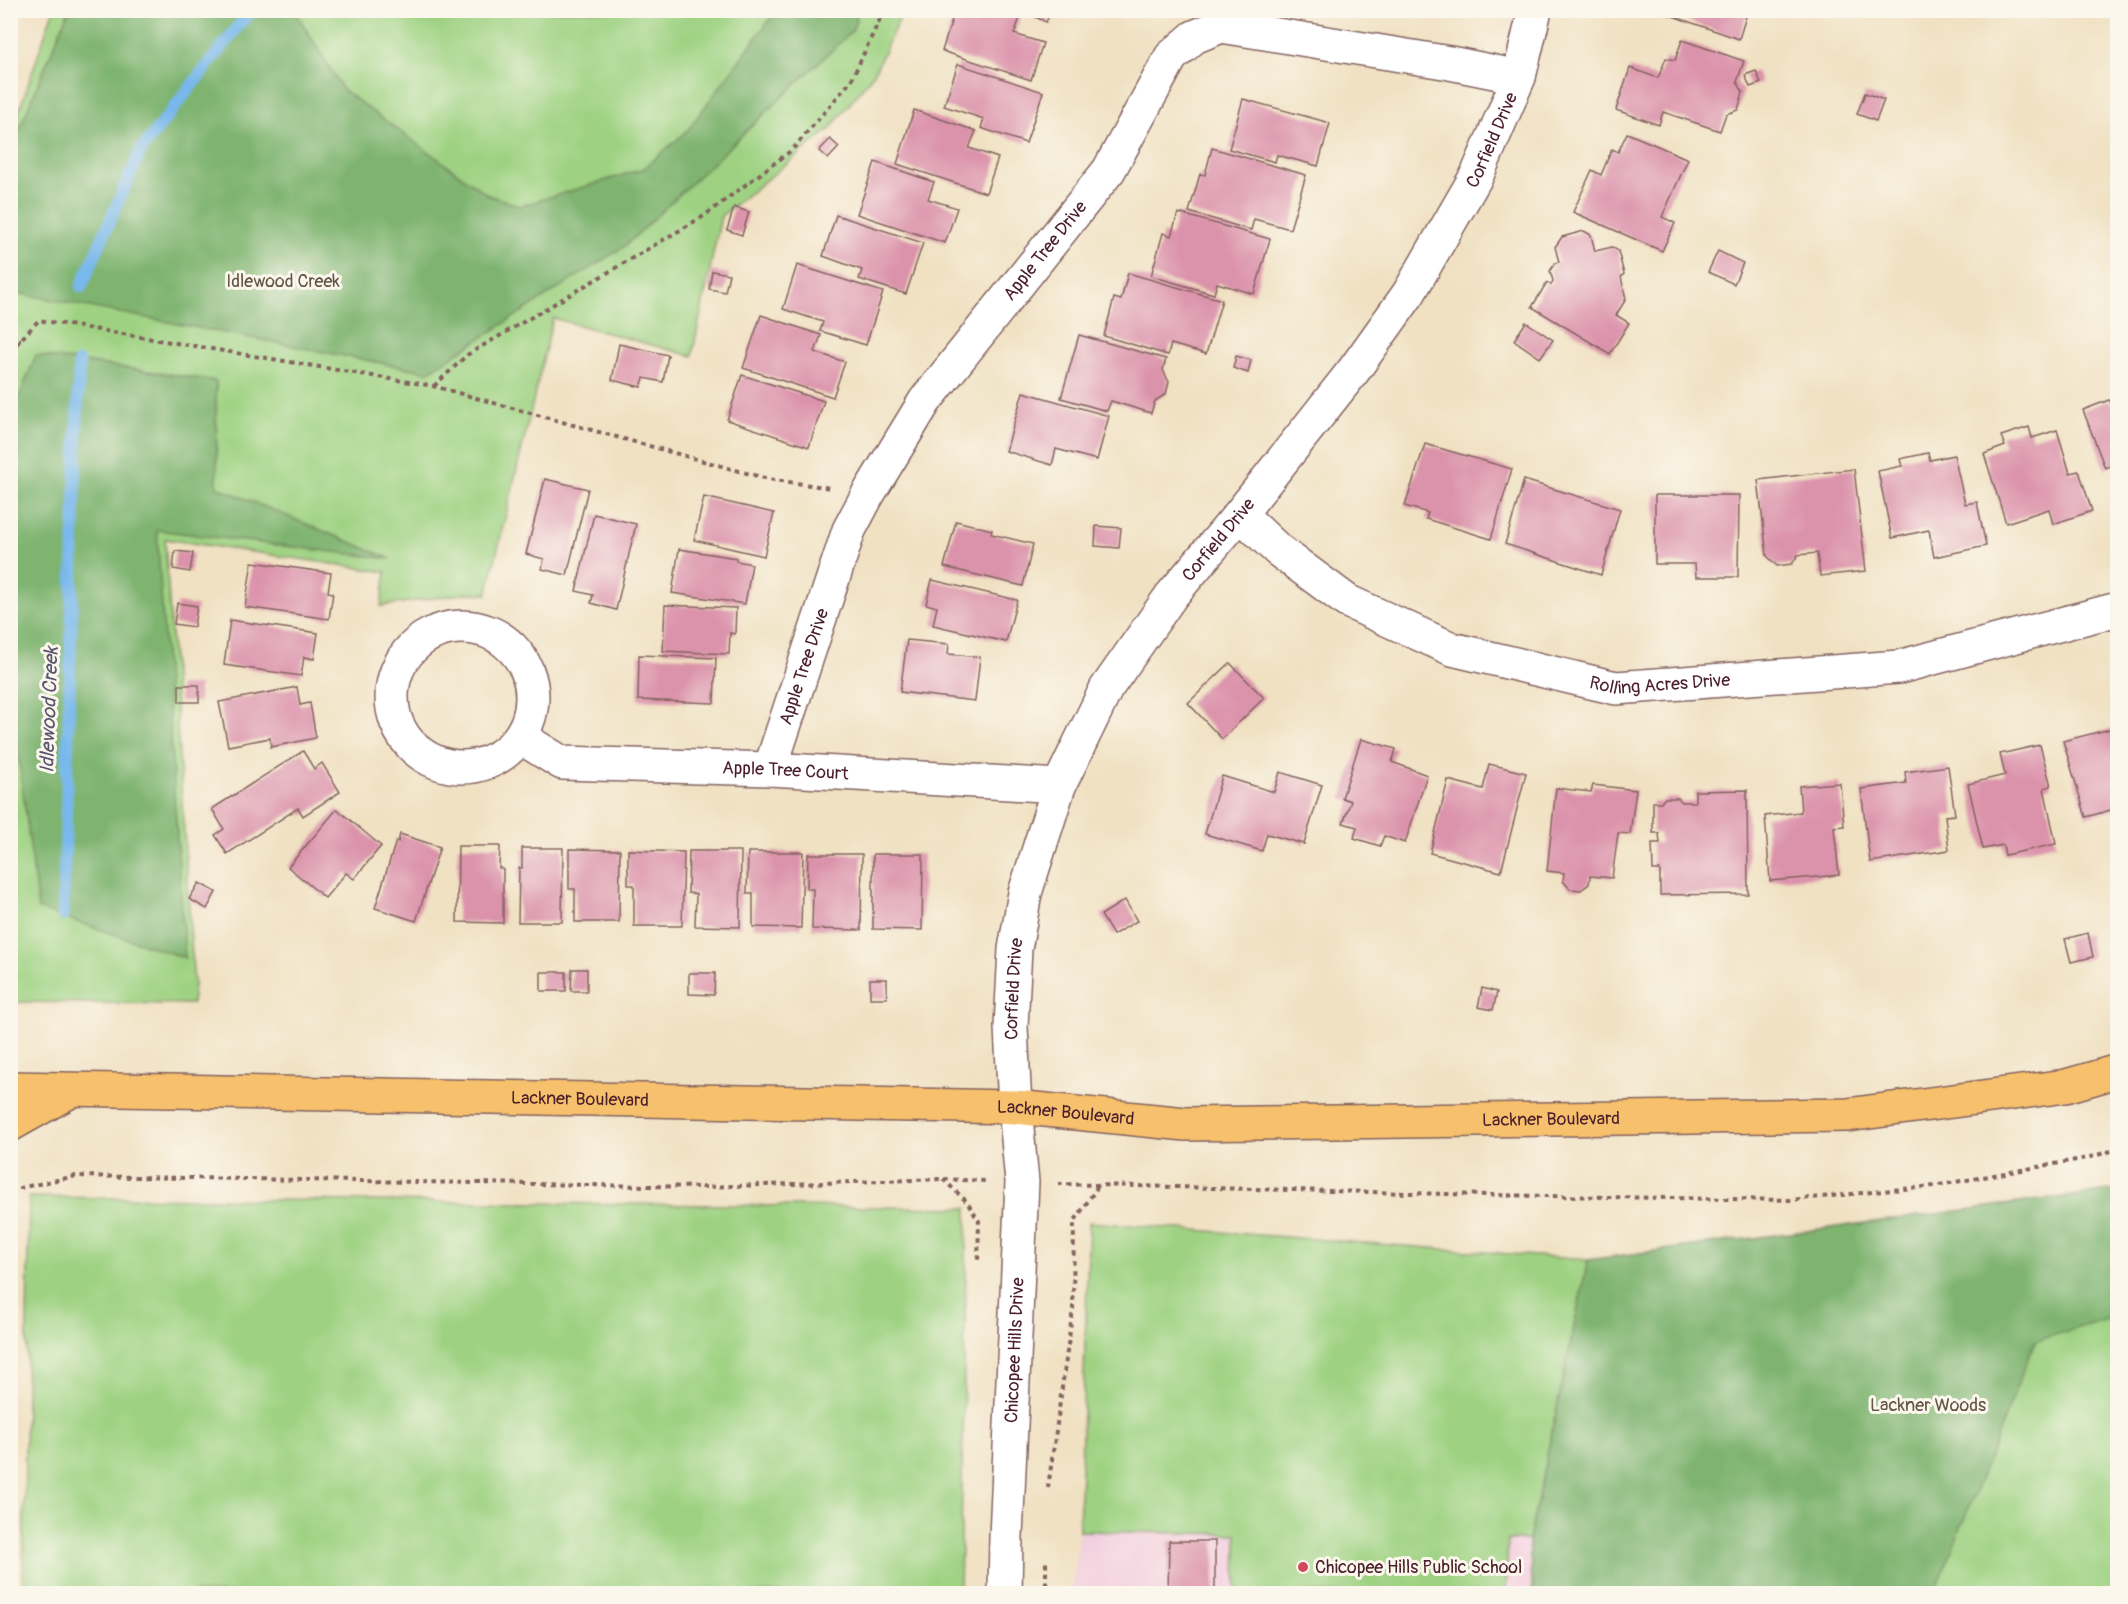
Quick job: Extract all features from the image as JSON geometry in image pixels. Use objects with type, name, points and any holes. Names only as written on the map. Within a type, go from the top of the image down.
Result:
[{"type":"main road","name":"Lackner Boulevard","points":[[10,1088],[1015,1107],[1186,1124],[1847,1115],[2066,1086],[2118,1071]]},
{"type":"main road","points":[[10,1125],[74,1089]]},
{"type":"street","name":"Corfield Drive","points":[[1015,1107],[1011,1017],[1015,949],[1024,893],[1059,786],[1106,689],[1171,596],[1240,514],[1354,370],[1409,293],[1477,175],[1519,77],[1535,10]]},
{"type":"street","name":"Apple Tree Drive","points":[[770,769],[849,531],[867,496],[925,401],[1108,170],[1172,57],[1194,37],[1221,26],[1439,61],[1519,77]]},
{"type":"street","name":"Rolling Acres Drive","points":[[1240,514],[1278,550],[1347,600],[1452,649],[1616,688],[1899,667],[2118,609]]},
{"type":"street","points":[[466,627],[492,633],[512,647],[525,666],[532,690],[530,714],[520,737],[504,754],[482,765],[458,768],[427,759],[408,744],[393,716],[391,692],[399,665],[414,645],[442,630],[466,627]]},
{"type":"street","name":"Apple Tree Court","points":[[520,737],[562,763],[770,769],[1059,786]]},
{"type":"street","name":"Chicopee Hills Drive","points":[[1005,1593],[1006,1524],[1023,1182],[1015,1107]]},
{"type":"path","points":[[433,386],[467,355],[704,216],[792,150],[851,81],[884,10]]},
{"type":"path","points":[[10,351],[39,320],[433,386],[768,479],[867,496]]},
{"type":"path","points":[[10,339],[21,340]]},
{"type":"path","points":[[1090,1186],[1790,1200],[1934,1186],[2087,1158],[2118,1149]]},
{"type":"path","points":[[10,1190],[76,1176],[704,1186],[963,1180]]},
{"type":"path","points":[[942,1179],[966,1201],[979,1221]]},
{"type":"path","points":[[1048,1490],[1073,1309],[1074,1222],[1098,1186]]},
{"type":"path","points":[[1046,1550],[1046,1593]]},
{"type":"shaded area","name":"Chicopee Hills Public School","points":[[1079,1531],[1529,1540],[1533,1593],[1072,1594]]},
{"type":"green space","points":[[69,10],[295,11],[343,90],[488,195],[521,206],[643,169],[687,131],[776,11],[858,11],[853,30],[625,246],[428,372],[11,292],[11,149]]},
{"type":"green space","name":"Idlewood Creek","points":[[53,11],[903,11],[874,73],[830,129],[721,216],[692,356],[553,318],[487,594],[468,593],[381,606],[386,572],[165,539],[194,986],[192,1004],[11,1002],[10,138]]},
{"type":"green space","points":[[36,355],[216,381],[217,487],[391,559],[157,530],[185,958],[38,909],[10,690],[11,417]]},
{"type":"green space","points":[[2117,1190],[2117,1593],[1533,1593],[1529,1540],[1508,1540],[1506,1593],[1236,1593],[1237,1534],[1079,1531],[1089,1222],[1588,1260]]},
{"type":"green space","name":"Lackner Woods","points":[[2117,1190],[2117,1316],[2035,1341],[1935,1593],[1533,1593],[1529,1540],[1588,1260]]},
{"type":"green space","points":[[29,1197],[967,1208],[960,1593],[23,1593]]},
{"type":"building","points":[[955,10],[1008,10],[1021,15],[1014,34],[1043,43],[1031,80],[942,51]]},
{"type":"building","points":[[1021,10],[1052,10],[1046,22]]},
{"type":"building","points":[[1655,10],[1748,10],[1739,39]]},
{"type":"building","points":[[1682,40],[1744,61],[1737,82],[1743,92],[1738,110],[1726,114],[1720,131],[1663,112],[1659,125],[1616,110],[1630,68],[1658,78],[1666,58],[1675,60]]},
{"type":"building","points":[[958,64],[1043,92],[1026,143],[981,128],[984,119],[944,106]]},
{"type":"building","points":[[1756,71],[1761,83],[1750,87],[1745,75]]},
{"type":"building","points":[[1865,93],[1884,100],[1876,121],[1857,114]]},
{"type":"building","points":[[1243,99],[1330,123],[1318,166],[1277,155],[1275,162],[1229,149]]},
{"type":"building","points":[[914,110],[976,131],[969,148],[998,158],[986,193],[897,164]]},
{"type":"building","points":[[1627,133],[1688,159],[1662,217],[1675,223],[1662,251],[1573,212],[1592,170],[1601,175],[1612,149],[1618,152]]},
{"type":"building","points":[[830,139],[839,147],[828,159],[819,151]]},
{"type":"building","points":[[1212,148],[1306,175],[1290,229],[1254,219],[1251,230],[1189,212],[1200,174],[1205,175]]},
{"type":"building","points":[[875,162],[934,182],[928,199],[957,208],[945,243],[857,214]]},
{"type":"building","points":[[734,207],[749,212],[742,235],[727,230]]},
{"type":"building","points":[[1178,213],[1270,239],[1254,294],[1217,283],[1214,294],[1151,276],[1163,233],[1171,236]]},
{"type":"building","points":[[836,215],[923,243],[906,294],[859,279],[862,270],[823,256]]},
{"type":"building","points":[[1584,231],[1591,235],[1595,251],[1612,247],[1618,251],[1624,274],[1621,277],[1626,299],[1616,315],[1629,323],[1610,354],[1532,307],[1547,282],[1551,285],[1553,281],[1550,271],[1555,263],[1559,262],[1555,247],[1562,237]]},
{"type":"building","points":[[1718,251],[1743,263],[1734,284],[1708,272]]},
{"type":"building","points":[[797,265],[883,292],[866,345],[820,331],[823,322],[783,309]]},
{"type":"building","points":[[712,271],[729,274],[725,292],[709,289]]},
{"type":"building","points":[[1128,273],[1222,300],[1206,354],[1171,344],[1168,355],[1104,336],[1114,298],[1121,300]]},
{"type":"building","points":[[761,315],[821,335],[815,352],[845,362],[833,397],[743,368]]},
{"type":"building","points":[[1526,322],[1553,340],[1540,358],[1514,340]]},
{"type":"building","points":[[1079,335],[1166,359],[1163,370],[1169,382],[1166,394],[1155,401],[1151,413],[1111,401],[1107,411],[1061,398]]},
{"type":"building","points":[[619,344],[668,355],[663,382],[644,378],[641,387],[612,380]]},
{"type":"building","points":[[1236,356],[1251,360],[1248,373],[1233,368]]},
{"type":"building","points":[[742,375],[824,401],[809,447],[727,420]]},
{"type":"building","points":[[1023,392],[1109,416],[1097,460],[1056,449],[1052,465],[1006,451]]},
{"type":"building","points":[[2109,400],[2111,403],[2118,401],[2118,463],[2105,468],[2083,410]]},
{"type":"building","points":[[2029,427],[2032,438],[2057,430],[2070,473],[2079,471],[2092,511],[2053,524],[2049,509],[2006,523],[1984,454],[2005,446],[2001,436]]},
{"type":"building","points":[[1425,444],[1512,469],[1491,539],[1426,519],[1428,513],[1405,506]]},
{"type":"building","points":[[1928,453],[1930,460],[1954,455],[1965,504],[1977,502],[1986,546],[1934,557],[1929,530],[1892,538],[1878,471],[1902,466],[1900,459]]},
{"type":"building","points":[[1854,469],[1866,571],[1820,576],[1817,553],[1798,555],[1792,564],[1777,566],[1767,556],[1758,480]]},
{"type":"building","points":[[545,479],[588,489],[567,575],[542,569],[544,559],[526,554]]},
{"type":"building","points":[[1524,480],[1620,509],[1601,575],[1505,544]]},
{"type":"building","points":[[1655,495],[1739,495],[1738,577],[1696,577],[1695,564],[1655,564]]},
{"type":"building","points":[[704,497],[774,513],[764,556],[694,540]]},
{"type":"building","points":[[594,514],[636,524],[616,610],[591,603],[593,595],[576,591]]},
{"type":"building","points":[[956,521],[992,530],[991,534],[1033,544],[1023,586],[944,567]]},
{"type":"building","points":[[1096,526],[1121,528],[1119,548],[1095,546]]},
{"type":"building","points":[[679,549],[736,558],[736,561],[752,564],[745,604],[672,593]]},
{"type":"building","points":[[175,551],[193,553],[190,572],[173,569]]},
{"type":"building","points":[[252,562],[331,573],[328,592],[333,593],[329,619],[245,607]]},
{"type":"building","points":[[932,580],[1017,600],[1006,642],[933,625],[937,607],[926,604]]},
{"type":"building","points":[[177,603],[197,606],[194,627],[174,624]]},
{"type":"building","points":[[665,605],[736,608],[735,634],[730,633],[729,654],[663,651]]},
{"type":"building","points":[[230,620],[318,633],[314,659],[304,657],[301,676],[224,665]]},
{"type":"building","points":[[907,640],[949,644],[948,654],[980,657],[975,701],[900,692]]},
{"type":"building","points":[[639,655],[716,658],[714,703],[638,700]]},
{"type":"building","points":[[1230,663],[1264,698],[1222,739],[1188,703]]},
{"type":"building","points":[[179,685],[199,685],[199,702],[179,702]]},
{"type":"building","points":[[297,687],[300,705],[310,703],[316,738],[271,747],[270,738],[228,746],[219,702]]},
{"type":"building","points":[[2118,727],[2118,808],[2086,817],[2063,741]]},
{"type":"building","points":[[1361,739],[1396,749],[1392,762],[1427,775],[1405,843],[1384,836],[1380,846],[1354,838],[1357,827],[1343,823],[1351,801],[1342,798]]},
{"type":"building","points":[[2040,745],[2051,786],[2044,788],[2056,844],[2005,855],[2003,845],[1983,849],[1968,784],[2005,775],[2000,754]]},
{"type":"building","points":[[303,751],[314,769],[322,763],[340,792],[303,816],[298,808],[227,854],[215,835],[224,829],[212,809]]},
{"type":"building","points":[[1489,764],[1526,773],[1501,872],[1430,853],[1448,780],[1483,789]]},
{"type":"building","points":[[1948,766],[1955,815],[1945,816],[1949,850],[1870,862],[1861,789],[1906,783],[1905,772]]},
{"type":"building","points":[[1280,772],[1322,785],[1304,844],[1267,834],[1262,851],[1205,834],[1222,776],[1274,792]]},
{"type":"building","points":[[1840,783],[1844,826],[1834,827],[1839,875],[1770,881],[1765,816],[1801,812],[1799,786]]},
{"type":"building","points":[[1593,785],[1636,790],[1630,834],[1618,833],[1612,878],[1590,876],[1589,884],[1581,890],[1570,889],[1563,881],[1564,873],[1547,871],[1556,788],[1591,792]]},
{"type":"building","points":[[1747,790],[1748,894],[1660,895],[1660,870],[1653,870],[1652,843],[1660,843],[1659,833],[1653,833],[1653,802],[1661,802],[1665,798],[1678,798],[1682,802],[1695,802],[1695,791]]},
{"type":"building","points":[[337,809],[381,846],[354,879],[346,873],[325,898],[288,867]]},
{"type":"building","points":[[400,834],[440,847],[416,921],[375,908]]},
{"type":"building","points":[[458,846],[500,846],[499,868],[503,869],[503,923],[457,922]]},
{"type":"building","points":[[522,848],[563,848],[562,922],[518,922],[519,868],[522,868]]},
{"type":"building","points":[[569,849],[620,850],[619,922],[575,922],[575,889],[569,889]]},
{"type":"building","points":[[628,850],[684,852],[682,926],[634,926],[634,885],[628,885]]},
{"type":"building","points":[[689,851],[741,851],[740,927],[695,926],[696,894],[688,893]]},
{"type":"building","points":[[748,852],[803,852],[801,928],[753,927],[753,893],[747,893]]},
{"type":"building","points":[[808,854],[862,854],[861,930],[812,929],[813,889],[807,889]]},
{"type":"building","points":[[873,854],[923,854],[922,930],[873,929]]},
{"type":"building","points":[[199,883],[216,892],[207,909],[189,899]]},
{"type":"building","points":[[1125,900],[1137,921],[1113,935],[1101,915]]},
{"type":"building","points":[[2088,933],[2093,957],[2071,962],[2065,939]]},
{"type":"building","points":[[572,969],[587,969],[587,991],[571,991]]},
{"type":"building","points":[[541,972],[566,972],[566,991],[541,991]]},
{"type":"building","points":[[689,973],[715,973],[714,995],[689,994]]},
{"type":"building","points":[[870,979],[887,979],[887,998],[870,998]]},
{"type":"building","points":[[1482,988],[1497,992],[1493,1010],[1478,1007]]},
{"type":"building","points":[[1169,1541],[1215,1541],[1215,1594],[1168,1594]]},
{"type":"waterway","name":"Idlewood Creek","points":[[81,287],[141,150],[251,10]]},
{"type":"waterway","name":"Idlewood Creek","points":[[63,916],[79,362]]},
{"type":"place","name":"Chicopee Hills Public School","points":[[1303,1567]]}]
